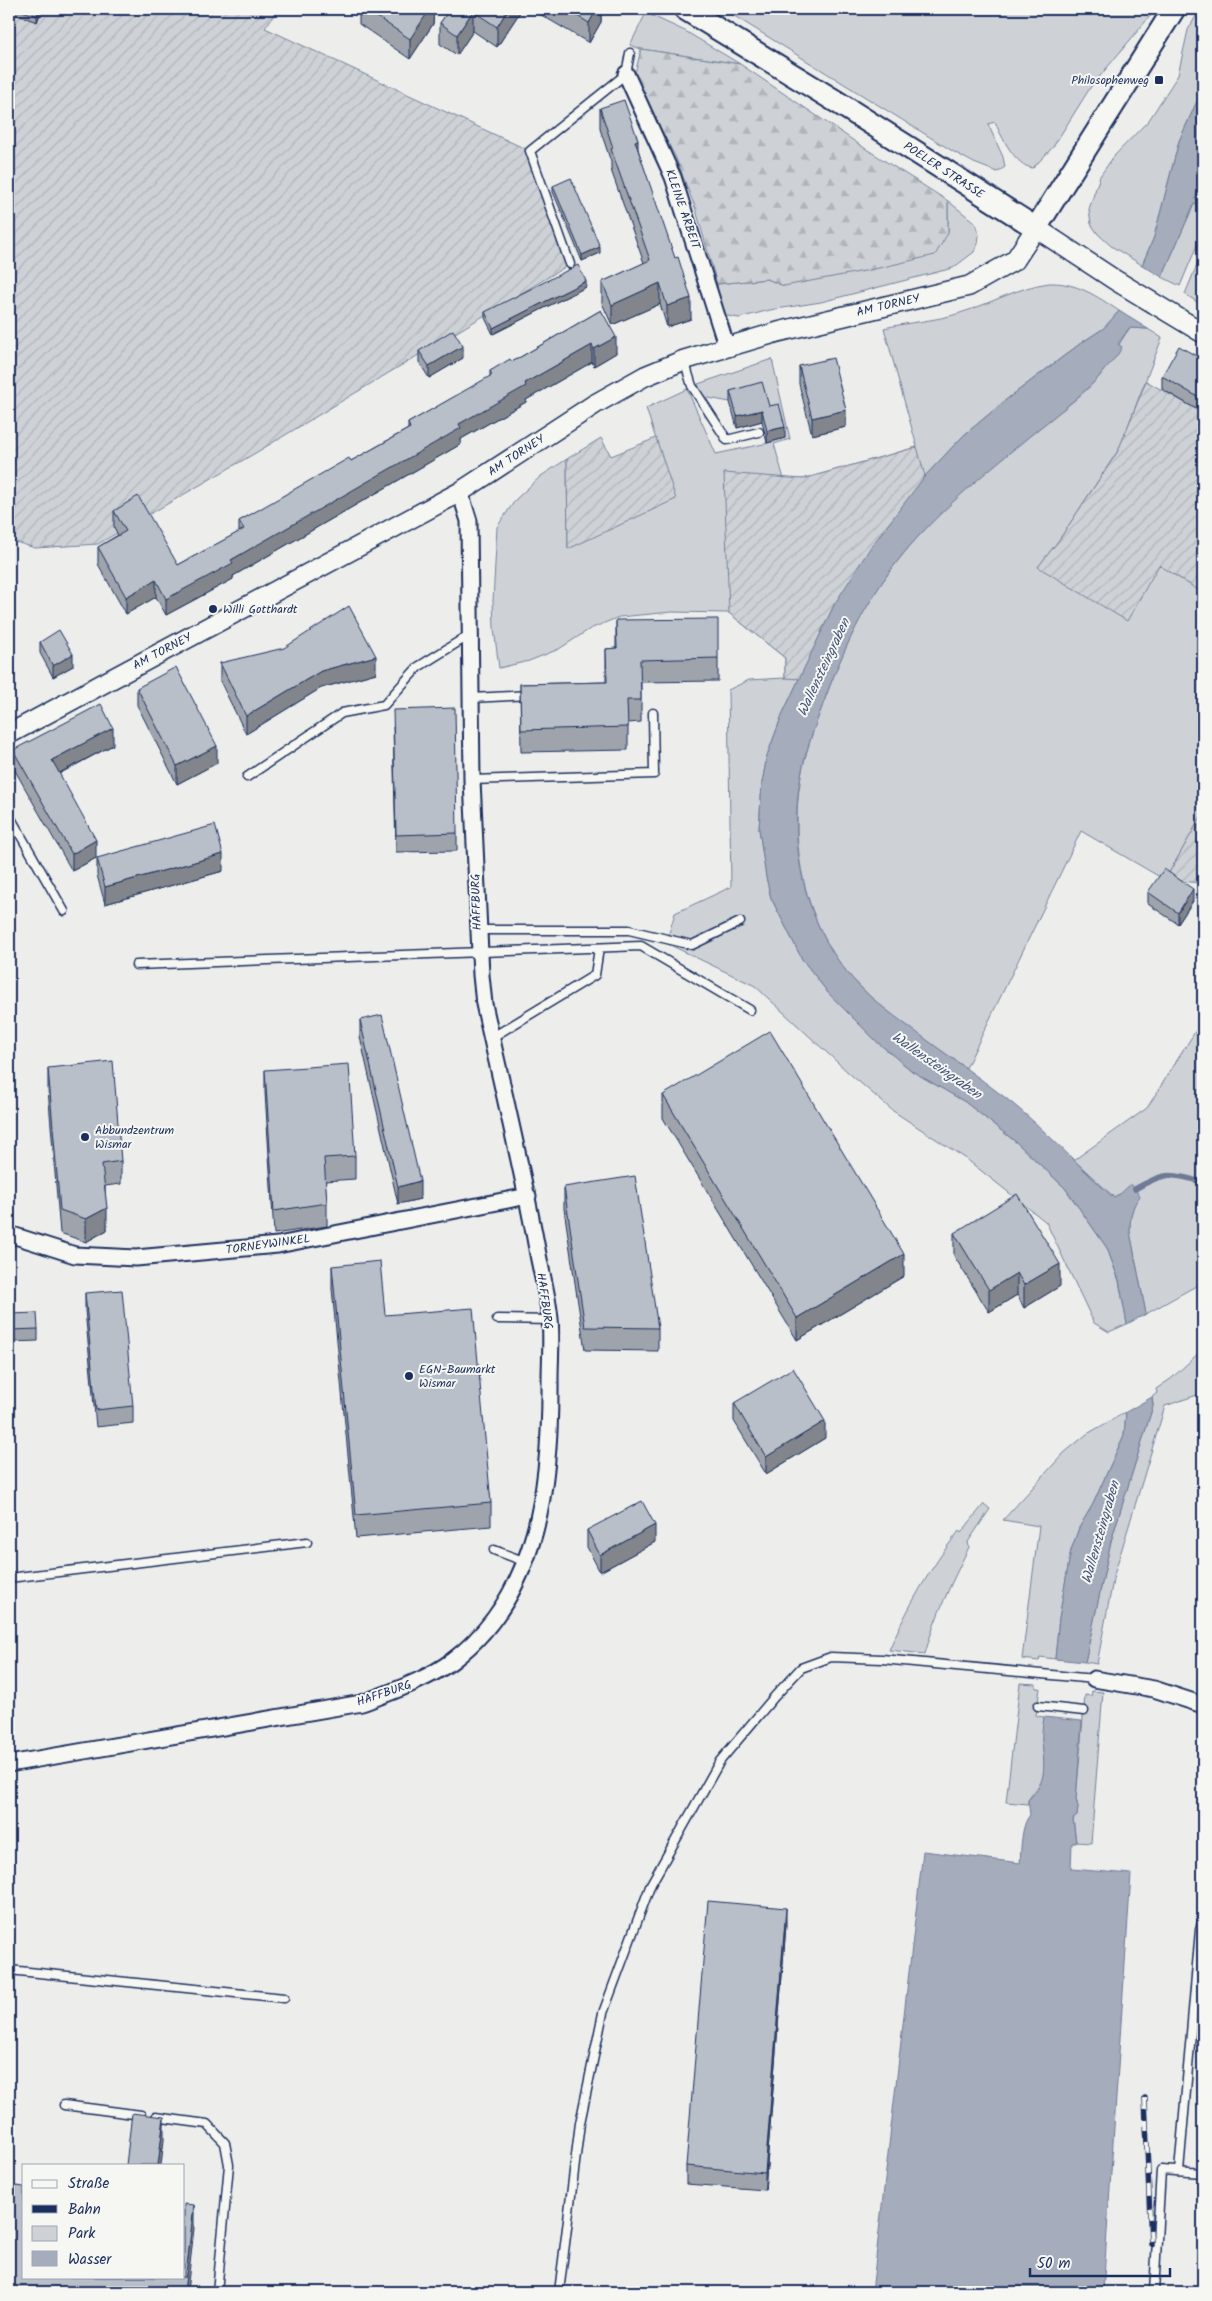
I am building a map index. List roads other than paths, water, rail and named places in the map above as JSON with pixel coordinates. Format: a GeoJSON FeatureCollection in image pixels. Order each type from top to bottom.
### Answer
{"type":"FeatureCollection","features":[{"type":"Feature","properties":{"kind":"main road","name":"POELER STRASSE"},"geometry":{"type":"LineString","coordinates":[[685,9],[828,96],[1036,228]]}},
{"type":"Feature","properties":{"kind":"main road"},"geometry":{"type":"LineString","coordinates":[[1036,228],[1174,9]]}},
{"type":"Feature","properties":{"kind":"street","name":"KLEINE ARBEIT"},"geometry":{"type":"LineString","coordinates":[[626,74],[673,176],[728,348]]}},
{"type":"Feature","properties":{"kind":"street","name":"POELER STRASSE"},"geometry":{"type":"LineString","coordinates":[[1036,228],[1115,280],[1203,333]]}},
{"type":"Feature","properties":{"kind":"street","name":"AM TORNEY"},"geometry":{"type":"LineString","coordinates":[[9,734],[460,492],[595,404],[645,376],[684,360],[806,325],[969,286],[1015,260],[1036,228]]}},
{"type":"Feature","properties":{"kind":"street","name":"HAFFBURG"},"geometry":{"type":"LineString","coordinates":[[9,1764],[362,1703],[411,1685],[452,1660],[479,1635],[506,1602],[526,1562],[539,1522],[551,1422],[550,1320],[528,1196],[484,1004],[478,952],[472,780],[469,521],[460,492]]}},
{"type":"Feature","properties":{"kind":"street","name":"TORNEYWINKEL"},"geometry":{"type":"LineString","coordinates":[[9,1234],[75,1255],[136,1258],[278,1245],[528,1196]]}},
{"type":"Feature","properties":{"kind":"street"},"geometry":{"type":"LineString","coordinates":[[1094,1679],[1154,1689],[1203,1705]]}},
{"type":"Feature","properties":{"kind":"lane"},"geometry":{"type":"LineString","coordinates":[[570,264],[530,151],[626,74],[630,53]]}},
{"type":"Feature","properties":{"kind":"lane"},"geometry":{"type":"LineString","coordinates":[[684,360],[692,386],[727,440],[759,432]]}},
{"type":"Feature","properties":{"kind":"lane"},"geometry":{"type":"LineString","coordinates":[[248,777],[342,713],[384,705],[418,667],[471,634]]}},
{"type":"Feature","properties":{"kind":"lane"},"geometry":{"type":"LineString","coordinates":[[471,698],[535,695]]}},
{"type":"Feature","properties":{"kind":"lane"},"geometry":{"type":"LineString","coordinates":[[472,780],[654,774],[654,713]]}},
{"type":"Feature","properties":{"kind":"lane"},"geometry":{"type":"LineString","coordinates":[[9,815],[64,911]]}},
{"type":"Feature","properties":{"kind":"lane"},"geometry":{"type":"LineString","coordinates":[[477,930],[630,930],[692,944],[740,922]]}},
{"type":"Feature","properties":{"kind":"lane"},"geometry":{"type":"LineString","coordinates":[[136,966],[641,946],[750,1010]]}},
{"type":"Feature","properties":{"kind":"lane"},"geometry":{"type":"LineString","coordinates":[[491,1038],[595,976],[599,948]]}},
{"type":"Feature","properties":{"kind":"lane"},"geometry":{"type":"LineString","coordinates":[[497,1319],[550,1320]]}},
{"type":"Feature","properties":{"kind":"lane"},"geometry":{"type":"LineString","coordinates":[[9,1578],[307,1542]]}},
{"type":"Feature","properties":{"kind":"lane"},"geometry":{"type":"LineString","coordinates":[[494,1550],[526,1562]]}},
{"type":"Feature","properties":{"kind":"lane"},"geometry":{"type":"LineString","coordinates":[[558,2292],[580,2124],[603,2013],[651,1884],[720,1761],[801,1668],[831,1657],[891,1660],[1094,1679]]}},
{"type":"Feature","properties":{"kind":"lane"},"geometry":{"type":"LineString","coordinates":[[1038,1706],[1084,1711]]}},
{"type":"Feature","properties":{"kind":"lane"},"geometry":{"type":"LineString","coordinates":[[1179,2171],[1200,1930],[1203,1920]]}},
{"type":"Feature","properties":{"kind":"lane"},"geometry":{"type":"LineString","coordinates":[[9,1970],[284,1998]]}},
{"type":"Feature","properties":{"kind":"lane"},"geometry":{"type":"LineString","coordinates":[[64,2105],[207,2124],[225,2143],[229,2165],[217,2292]]}},
{"type":"Feature","properties":{"kind":"lane"},"geometry":{"type":"LineString","coordinates":[[1154,2292],[1161,2170],[1203,2173]]}},
{"type":"Feature","properties":{"kind":"water"},"geometry":{"type":"Polygon","coordinates":[[[1203,88],[1203,178],[1195,199],[1201,201],[1199,206],[1194,204],[1162,277],[1142,265],[1154,237],[1179,141],[1203,88]]]}},
{"type":"Feature","properties":{"kind":"water","name":"Wallensteingraben"},"geometry":{"type":"Polygon","coordinates":[[[1119,311],[1148,329],[1129,328],[1118,344],[1122,347],[1120,352],[1091,385],[986,472],[944,510],[903,554],[866,608],[846,647],[829,688],[806,754],[800,782],[797,840],[807,896],[817,923],[831,949],[847,972],[869,996],[1007,1099],[1113,1197],[1120,1194],[1131,1184],[1140,1196],[1132,1213],[1130,1232],[1146,1314],[1127,1324],[1119,1280],[1107,1248],[1065,1188],[1016,1142],[965,1102],[912,1071],[877,1042],[829,994],[802,959],[771,898],[759,829],[762,783],[767,756],[782,715],[834,605],[870,548],[925,476],[963,436],[1007,399],[1104,328],[1119,311]]]}},
{"type":"Feature","properties":{"kind":"water","name":"Wallensteingraben"},"geometry":{"type":"Polygon","coordinates":[[[1152,1397],[1153,1406],[1111,1541],[1085,1662],[1055,1659],[1059,1618],[1071,1550],[1079,1528],[1093,1504],[1124,1435],[1126,1412],[1152,1397]]]}},
{"type":"Feature","properties":{"kind":"water"},"geometry":{"type":"Polygon","coordinates":[[[1044,1717],[1082,1721],[1076,1799],[1078,1807],[1077,1816],[1073,1819],[1076,1843],[1072,1843],[1071,1869],[1131,1874],[1103,2292],[872,2292],[923,1851],[1020,1863],[1023,1831],[1030,1815],[1028,1800],[1039,1787],[1042,1780],[1044,1717]]]}},
{"type":"Feature","properties":{"kind":"waterway"},"geometry":{"type":"LineString","coordinates":[[1135,1189],[1166,1176],[1181,1177],[1201,1182]]}},
{"type":"Feature","properties":{"kind":"railway"},"geometry":{"type":"LineString","coordinates":[[1145,2098],[1151,2244]]}},
{"type":"Feature","properties":{"kind":"place","name":"Philosophenweg"},"geometry":{"type":"Point","coordinates":[1159,80]}},
{"type":"Feature","properties":{"kind":"place","name":"Willi Gotthardt"},"geometry":{"type":"Point","coordinates":[213,609]}},
{"type":"Feature","properties":{"kind":"place","name":"Abbundzentrum Wismar"},"geometry":{"type":"Point","coordinates":[85,1137]}},
{"type":"Feature","properties":{"kind":"place","name":"EGN-Baumarkt Wismar"},"geometry":{"type":"Point","coordinates":[409,1376]}}]}
